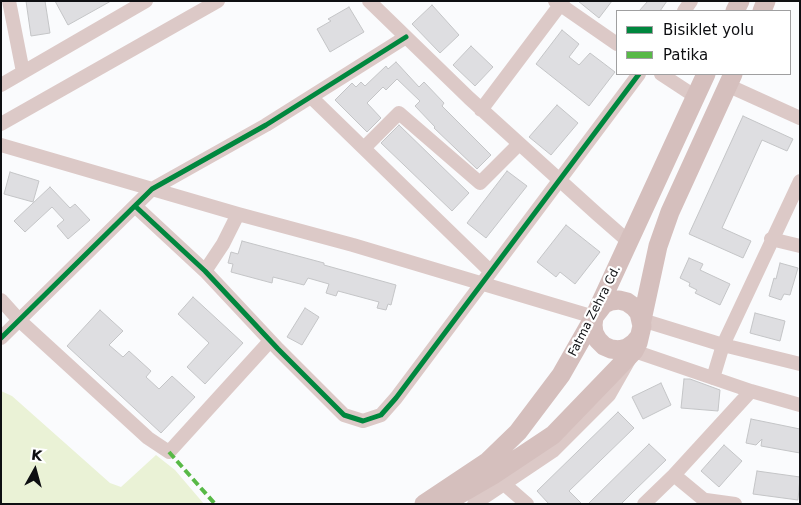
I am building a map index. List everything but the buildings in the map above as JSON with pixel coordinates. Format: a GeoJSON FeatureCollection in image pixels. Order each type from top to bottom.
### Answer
{"type":"FeatureCollection","features":[{"type":"Feature","properties":{"kind":"main road","name":"Fatma Zehra Cd."},"geometry":{"type":"LineString","coordinates":[[424,504],[487,462],[518,432],[560,375],[594,317],[706,75]]}},
{"type":"Feature","properties":{"kind":"main road"},"geometry":{"type":"LineString","coordinates":[[444,504],[493,475],[553,435],[638,336],[634,307],[627,302],[619,300],[604,304],[594,317],[594,333],[598,340],[604,346],[619,350],[627,348],[634,344],[638,336],[658,246],[664,229],[730,79]]}},
{"type":"Feature","properties":{"kind":"street"},"geometry":{"type":"LineString","coordinates":[[9,1],[24,72]]}},
{"type":"Feature","properties":{"kind":"street"},"geometry":{"type":"LineString","coordinates":[[1,85],[146,1]]}},
{"type":"Feature","properties":{"kind":"street"},"geometry":{"type":"LineString","coordinates":[[1,124],[218,1]]}},
{"type":"Feature","properties":{"kind":"street"},"geometry":{"type":"LineString","coordinates":[[369,1],[482,110],[629,242]]}},
{"type":"Feature","properties":{"kind":"street"},"geometry":{"type":"LineString","coordinates":[[482,110],[560,3],[616,43]]}},
{"type":"Feature","properties":{"kind":"street"},"geometry":{"type":"LineString","coordinates":[[1,338],[152,189],[257,130],[406,37]]}},
{"type":"Feature","properties":{"kind":"street"},"geometry":{"type":"LineString","coordinates":[[136,206],[205,271],[344,415],[363,421],[381,415],[637,75]]}},
{"type":"Feature","properties":{"kind":"street"},"geometry":{"type":"LineString","coordinates":[[663,75],[696,96]]}},
{"type":"Feature","properties":{"kind":"street"},"geometry":{"type":"LineString","coordinates":[[730,79],[800,118]]}},
{"type":"Feature","properties":{"kind":"street"},"geometry":{"type":"LineString","coordinates":[[311,97],[490,272]]}},
{"type":"Feature","properties":{"kind":"street"},"geometry":{"type":"LineString","coordinates":[[364,148],[399,112],[480,183],[520,144]]}},
{"type":"Feature","properties":{"kind":"street"},"geometry":{"type":"LineString","coordinates":[[1,145],[238,214],[353,245],[594,317]]}},
{"type":"Feature","properties":{"kind":"street"},"geometry":{"type":"LineString","coordinates":[[713,378],[723,345],[771,239],[800,181]]}},
{"type":"Feature","properties":{"kind":"street"},"geometry":{"type":"LineString","coordinates":[[205,271],[223,244],[238,214]]}},
{"type":"Feature","properties":{"kind":"street"},"geometry":{"type":"LineString","coordinates":[[771,239],[800,246]]}},
{"type":"Feature","properties":{"kind":"street"},"geometry":{"type":"LineString","coordinates":[[1,300],[19,320],[148,438],[169,452],[270,340]]}},
{"type":"Feature","properties":{"kind":"street"},"geometry":{"type":"LineString","coordinates":[[638,336],[723,345],[800,364]]}},
{"type":"Feature","properties":{"kind":"street"},"geometry":{"type":"LineString","coordinates":[[638,336],[713,378],[751,391],[800,404]]}},
{"type":"Feature","properties":{"kind":"street"},"geometry":{"type":"LineString","coordinates":[[474,504],[553,451],[609,395],[638,336]]}},
{"type":"Feature","properties":{"kind":"street"},"geometry":{"type":"LineString","coordinates":[[644,504],[674,475],[751,391]]}},
{"type":"Feature","properties":{"kind":"street"},"geometry":{"type":"LineString","coordinates":[[674,475],[708,502],[736,504]]}},
{"type":"Feature","properties":{"kind":"street"},"geometry":{"type":"LineString","coordinates":[[504,484],[527,504]]}},
{"type":"Feature","properties":{"kind":"green space"},"geometry":{"type":"Polygon","coordinates":[[[1,391],[12,396],[110,483],[121,487],[156,455],[175,470],[204,504],[1,504],[1,391]]]}},
{"type":"Feature","properties":{"kind":"marked path"},"geometry":{"type":"LineString","coordinates":[[169,452],[215,504]]}},
{"type":"Feature","properties":{"kind":"cycle path"},"geometry":{"type":"LineString","coordinates":[[1,338],[152,189],[266,125],[406,37]]}},
{"type":"Feature","properties":{"kind":"cycle path"},"geometry":{"type":"LineString","coordinates":[[135,206],[205,271],[278,349],[344,415],[363,421],[381,415],[396,398],[638,75]]}}]}
